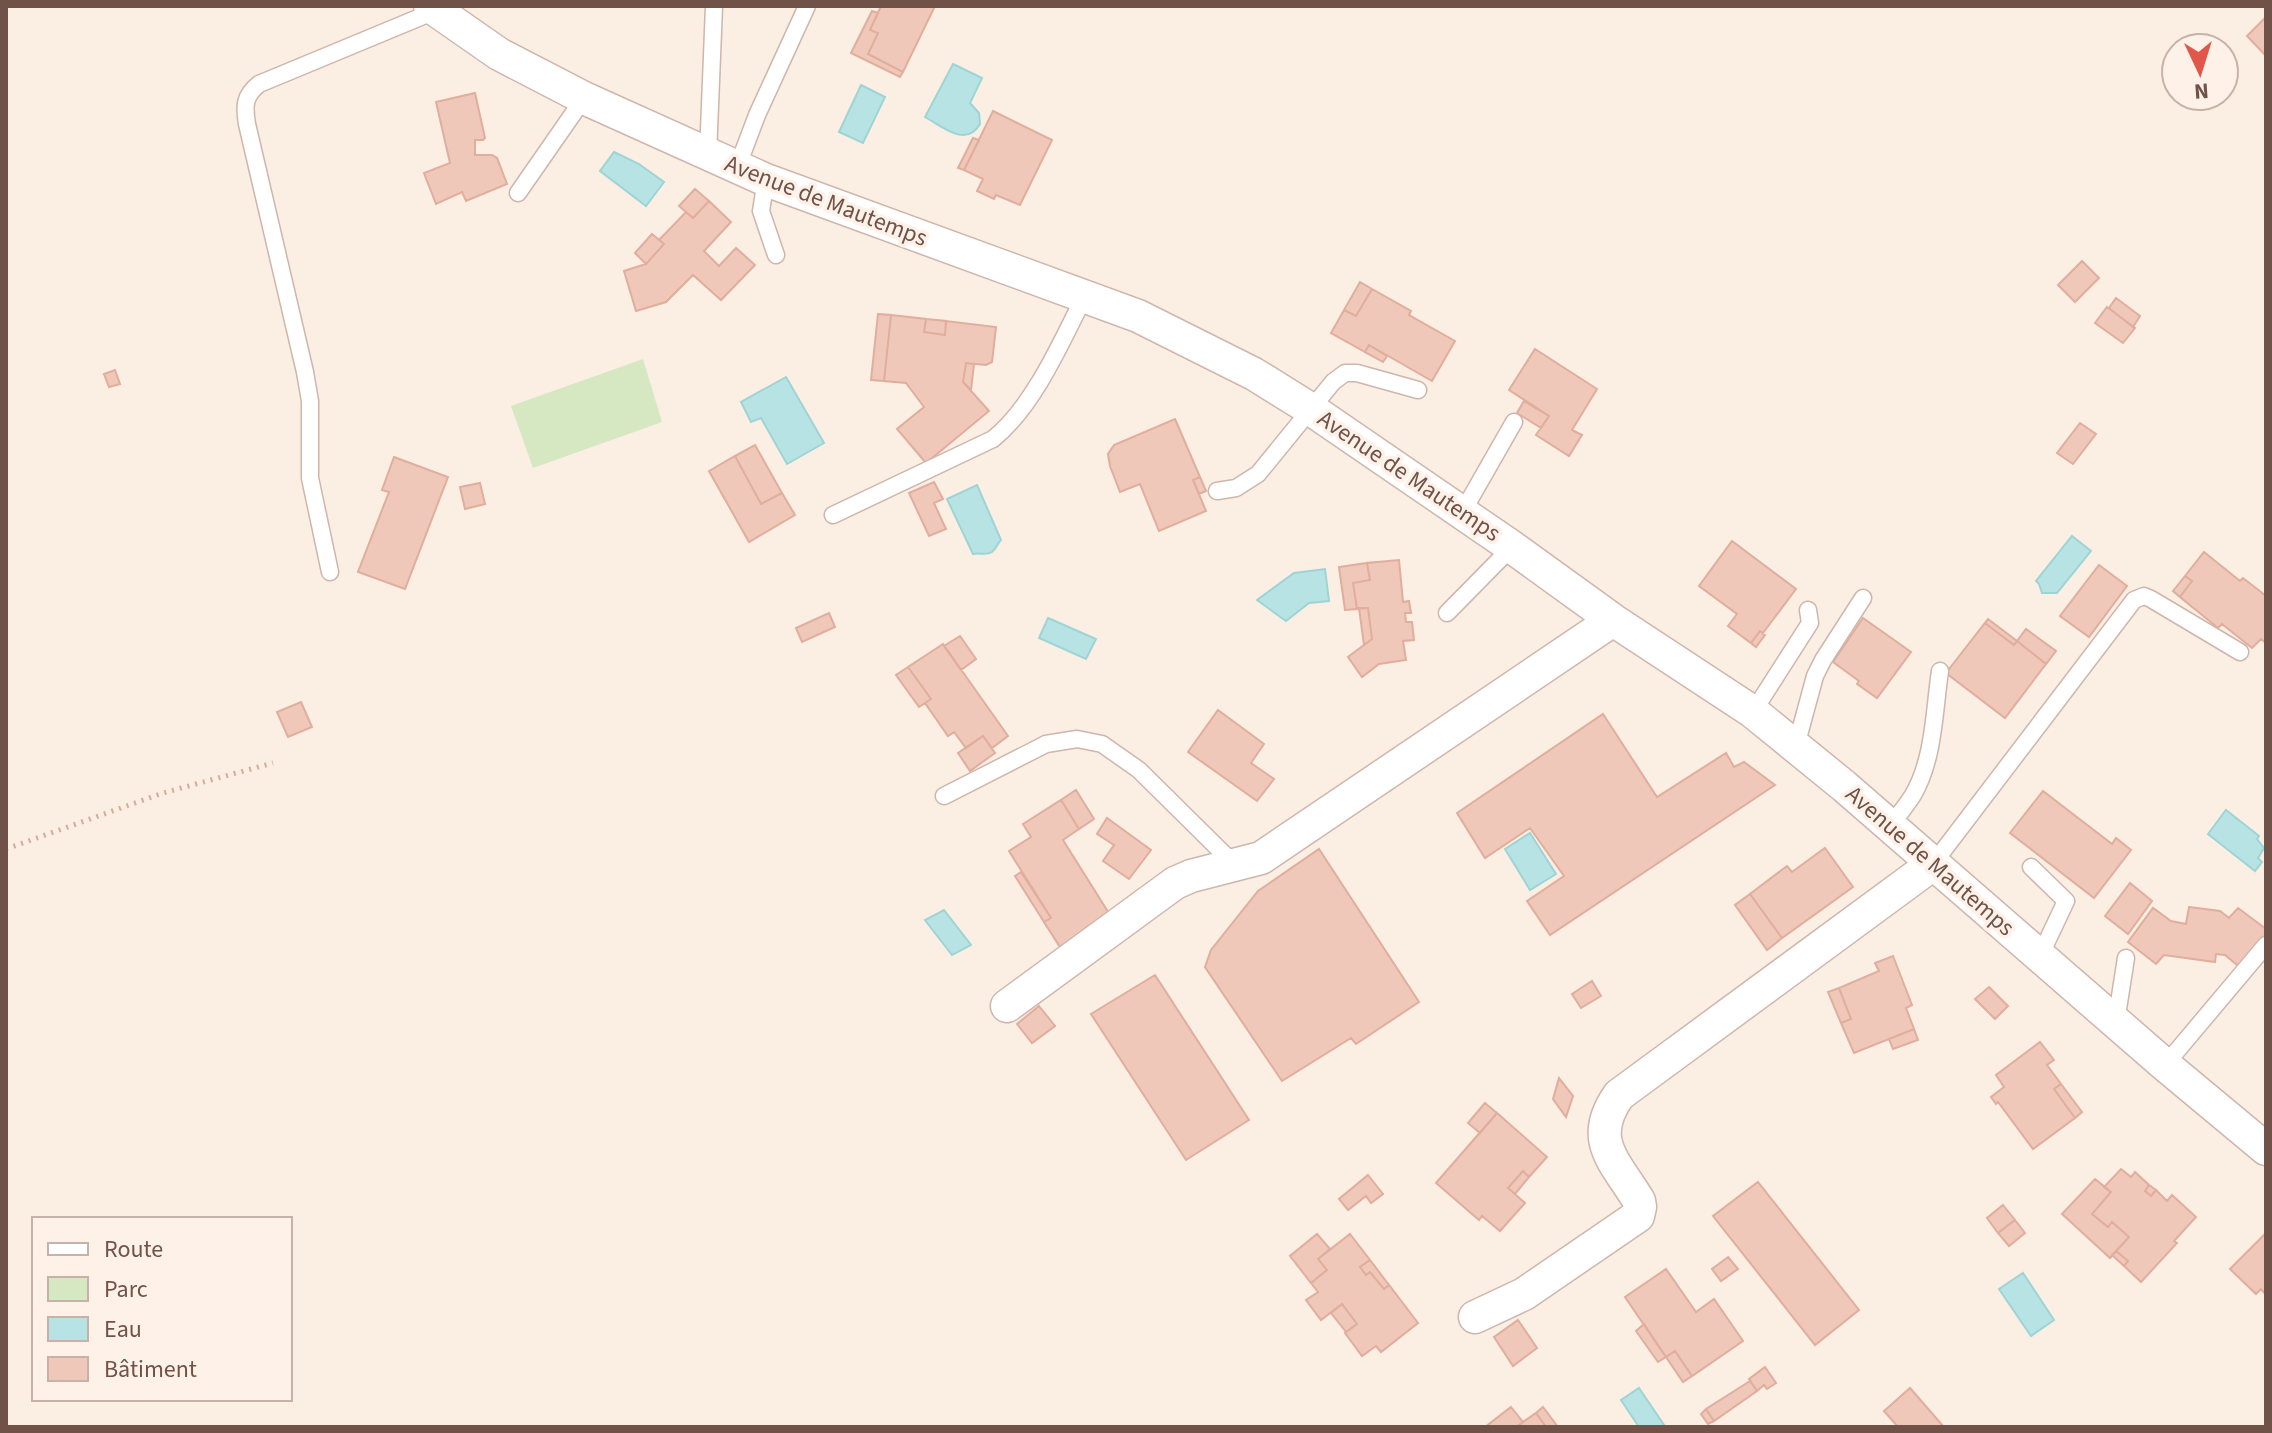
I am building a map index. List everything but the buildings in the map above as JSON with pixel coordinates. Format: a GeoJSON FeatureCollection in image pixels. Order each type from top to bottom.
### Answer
{"type":"FeatureCollection","features":[{"type":"Feature","properties":{"kind":"street","name":"Avenue de Mautemps"},"geometry":{"type":"LineString","coordinates":[[433,8],[499,54],[584,98],[708,155],[1138,316],[1254,374],[1312,410],[1613,620],[1753,712],[2266,1149]]}},
{"type":"Feature","properties":{"kind":"street"},"geometry":{"type":"LineString","coordinates":[[1007,1006],[1175,883],[1261,858],[1613,620]]}},
{"type":"Feature","properties":{"kind":"street"},"geometry":{"type":"LineString","coordinates":[[1475,1317],[1524,1294],[1638,1216],[1639,1201],[1607,1148],[1603,1134],[1605,1120],[1619,1095],[1933,864]]}},
{"type":"Feature","properties":{"kind":"lane"},"geometry":{"type":"LineString","coordinates":[[708,155],[714,6]]}},
{"type":"Feature","properties":{"kind":"lane"},"geometry":{"type":"LineString","coordinates":[[776,255],[752,174],[757,115],[807,6]]}},
{"type":"Feature","properties":{"kind":"lane"},"geometry":{"type":"LineString","coordinates":[[330,572],[310,478],[310,401],[305,372],[244,107],[246,98],[259,84],[433,8]]}},
{"type":"Feature","properties":{"kind":"lane"},"geometry":{"type":"LineString","coordinates":[[518,193],[584,98]]}},
{"type":"Feature","properties":{"kind":"lane"},"geometry":{"type":"LineString","coordinates":[[833,515],[993,439],[1011,425],[1045,371],[1084,297]]}},
{"type":"Feature","properties":{"kind":"lane"},"geometry":{"type":"LineString","coordinates":[[1217,491],[1236,488],[1258,474],[1333,382],[1345,373],[1357,373],[1418,390]]}},
{"type":"Feature","properties":{"kind":"lane"},"geometry":{"type":"LineString","coordinates":[[1462,513],[1514,422]]}},
{"type":"Feature","properties":{"kind":"lane"},"geometry":{"type":"LineString","coordinates":[[1447,613],[1512,547]]}},
{"type":"Feature","properties":{"kind":"lane"},"geometry":{"type":"LineString","coordinates":[[1933,864],[2134,600],[2144,596],[2151,599],[2240,652]]}},
{"type":"Feature","properties":{"kind":"lane"},"geometry":{"type":"LineString","coordinates":[[1796,746],[1815,676],[1863,598]]}},
{"type":"Feature","properties":{"kind":"lane"},"geometry":{"type":"LineString","coordinates":[[1753,712],[1810,623],[1808,610]]}},
{"type":"Feature","properties":{"kind":"lane"},"geometry":{"type":"LineString","coordinates":[[1890,826],[1912,796],[1928,757],[1940,671]]}},
{"type":"Feature","properties":{"kind":"lane"},"geometry":{"type":"LineString","coordinates":[[944,796],[1046,744],[1077,739],[1102,744],[1139,770],[1236,866]]}},
{"type":"Feature","properties":{"kind":"lane"},"geometry":{"type":"LineString","coordinates":[[2031,867],[2066,901],[2040,956]]}},
{"type":"Feature","properties":{"kind":"lane"},"geometry":{"type":"LineString","coordinates":[[2165,1065],[2266,945]]}},
{"type":"Feature","properties":{"kind":"lane"},"geometry":{"type":"LineString","coordinates":[[2116,1022],[2126,958]]}},
{"type":"Feature","properties":{"kind":"path"},"geometry":{"type":"LineString","coordinates":[[6,849],[163,793],[273,763]]}},
{"type":"Feature","properties":{"kind":"green space"},"geometry":{"type":"Polygon","coordinates":[[[643,359],[662,422],[533,468],[511,406],[643,359]]]}},
{"type":"Feature","properties":{"kind":"water"},"geometry":{"type":"Polygon","coordinates":[[[953,64],[982,78],[970,103],[979,113],[980,124],[968,134],[954,133],[925,117],[953,64]]]}},
{"type":"Feature","properties":{"kind":"water"},"geometry":{"type":"Polygon","coordinates":[[[861,85],[885,97],[863,143],[839,132],[861,85]]]}},
{"type":"Feature","properties":{"kind":"water"},"geometry":{"type":"Polygon","coordinates":[[[614,152],[639,164],[664,182],[646,206],[600,171],[614,152]]]}},
{"type":"Feature","properties":{"kind":"water"},"geometry":{"type":"Polygon","coordinates":[[[786,377],[824,443],[787,464],[761,418],[751,422],[741,402],[786,377]]]}},
{"type":"Feature","properties":{"kind":"water"},"geometry":{"type":"Polygon","coordinates":[[[977,485],[1001,540],[987,554],[973,554],[947,499],[977,485]]]}},
{"type":"Feature","properties":{"kind":"water"},"geometry":{"type":"Polygon","coordinates":[[[2072,536],[2091,551],[2057,593],[2042,593],[2036,581],[2072,536]]]}},
{"type":"Feature","properties":{"kind":"water"},"geometry":{"type":"Polygon","coordinates":[[[1325,569],[1329,601],[1309,603],[1286,621],[1257,600],[1294,573],[1325,569]]]}},
{"type":"Feature","properties":{"kind":"water"},"geometry":{"type":"Polygon","coordinates":[[[1048,618],[1096,639],[1086,659],[1039,638],[1048,618]]]}},
{"type":"Feature","properties":{"kind":"water"},"geometry":{"type":"Polygon","coordinates":[[[2226,810],[2259,836],[2257,839],[2264,848],[2258,858],[2262,862],[2255,871],[2208,834],[2226,810]]]}},
{"type":"Feature","properties":{"kind":"water"},"geometry":{"type":"Polygon","coordinates":[[[1530,833],[1556,874],[1530,890],[1505,849],[1530,833]]]}},
{"type":"Feature","properties":{"kind":"water"},"geometry":{"type":"Polygon","coordinates":[[[944,910],[971,945],[952,955],[925,920],[944,910]]]}},
{"type":"Feature","properties":{"kind":"water"},"geometry":{"type":"Polygon","coordinates":[[[2023,1273],[2054,1320],[2031,1336],[1999,1289],[2023,1273]]]}},
{"type":"Feature","properties":{"kind":"water"},"geometry":{"type":"Polygon","coordinates":[[[1639,1388],[1664,1425],[1662,1427],[1639,1427],[1621,1400],[1639,1388]]]}}]}
